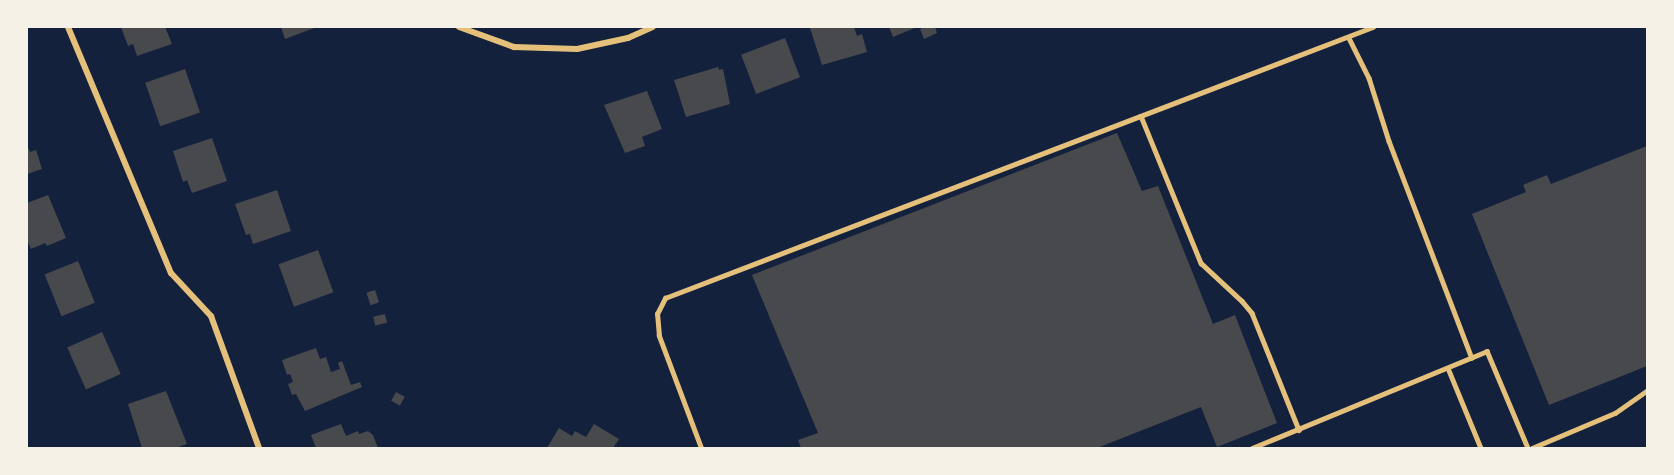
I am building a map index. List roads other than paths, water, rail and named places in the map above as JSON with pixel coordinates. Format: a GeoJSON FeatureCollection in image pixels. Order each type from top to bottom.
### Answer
{"type":"FeatureCollection","features":[{"type":"Feature","properties":{"kind":"street"},"geometry":{"type":"LineString","coordinates":[[68,27],[171,273],[211,316],[259,448]]}},
{"type":"Feature","properties":{"kind":"street"},"geometry":{"type":"LineString","coordinates":[[459,27],[514,47],[577,49],[628,38],[653,27]]}},
{"type":"Feature","properties":{"kind":"lane"},"geometry":{"type":"LineString","coordinates":[[701,448],[659,336],[657,314],[665,298],[1373,27]]}},
{"type":"Feature","properties":{"kind":"lane"},"geometry":{"type":"LineString","coordinates":[[1349,38],[1369,78],[1389,141],[1472,358]]}},
{"type":"Feature","properties":{"kind":"lane"},"geometry":{"type":"LineString","coordinates":[[1141,116],[1201,263],[1252,313],[1299,430]]}},
{"type":"Feature","properties":{"kind":"lane"},"geometry":{"type":"LineString","coordinates":[[1252,448],[1487,351],[1530,448],[1615,413],[1647,391]]}},
{"type":"Feature","properties":{"kind":"lane"},"geometry":{"type":"LineString","coordinates":[[1448,368],[1481,448]]}}]}
